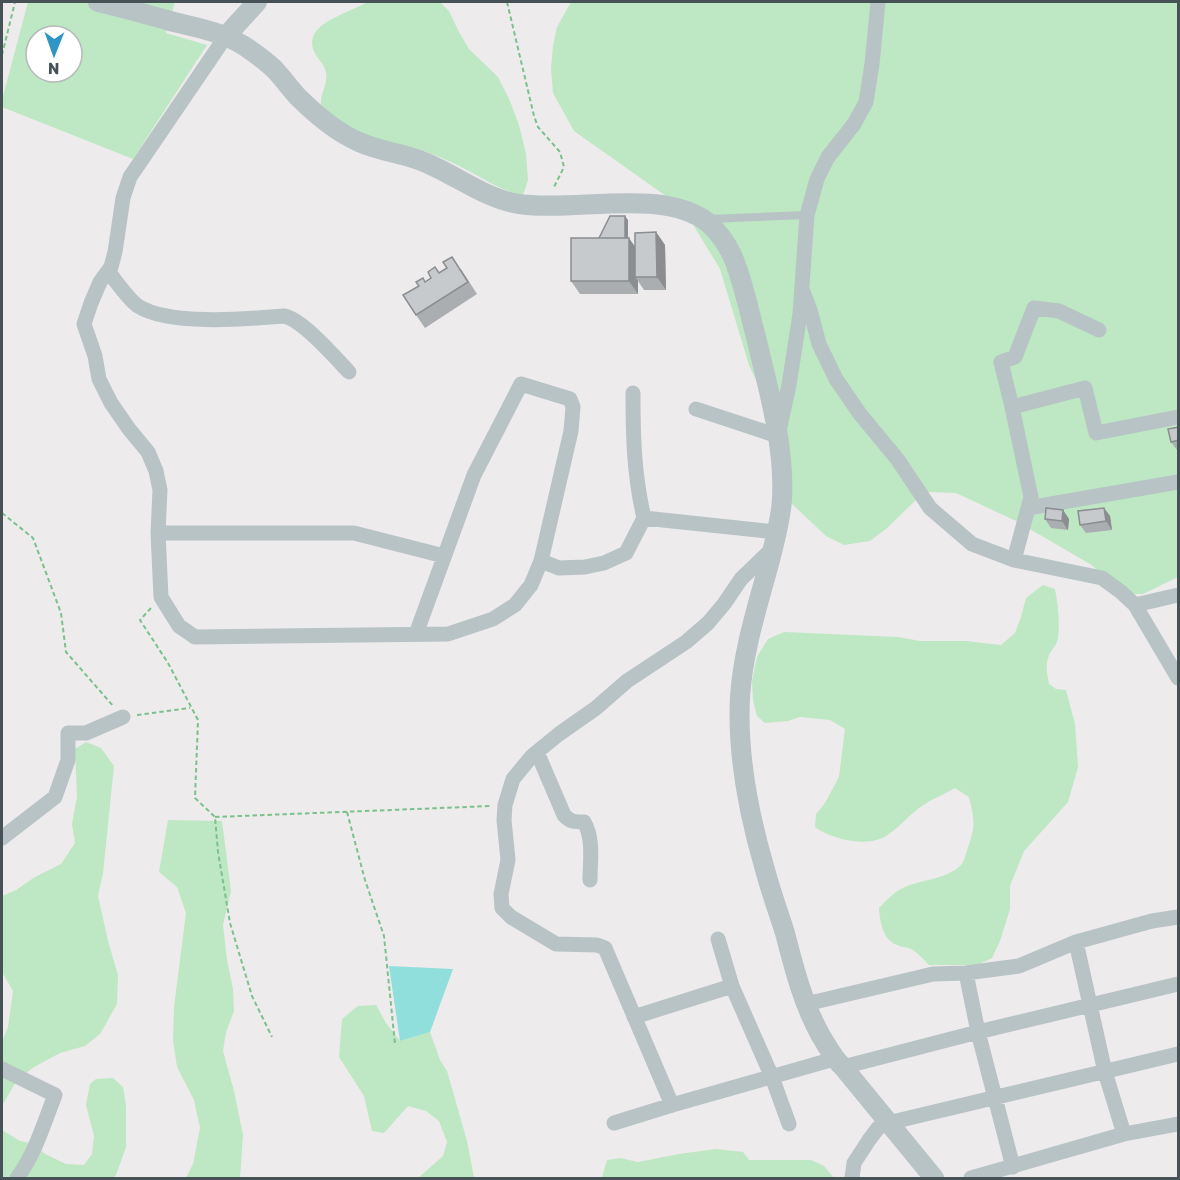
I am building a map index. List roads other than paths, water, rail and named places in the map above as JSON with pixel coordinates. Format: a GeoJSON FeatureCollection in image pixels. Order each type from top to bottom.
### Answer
{"type":"FeatureCollection","features":[{"type":"Feature","properties":{"kind":"street"},"geometry":{"type":"LineString","coordinates":[[99,2],[226,36],[249,49],[274,69],[297,96],[329,124],[359,142],[390,153],[416,158],[441,169],[486,194],[516,204],[545,206],[609,203],[658,204],[704,219],[720,235],[732,255],[746,299],[778,436],[782,476],[782,500],[747,650],[740,696],[741,756],[747,798],[764,867],[811,1017],[839,1063],[934,1179]]}},
{"type":"Feature","properties":{"kind":"street"},"geometry":{"type":"LineString","coordinates":[[256,2],[226,36],[130,177],[123,198],[111,267],[100,282],[84,324],[95,356],[99,379],[129,429],[148,452],[156,471],[160,490],[158,533],[161,597],[179,626],[195,638],[448,634],[493,619],[515,605],[531,585],[541,561],[571,431],[573,407],[570,399],[521,384],[474,475],[416,634]]}},
{"type":"Feature","properties":{"kind":"street"},"geometry":{"type":"LineString","coordinates":[[778,436],[789,385],[802,289],[807,215],[817,179],[828,157],[854,124],[866,102],[878,2]]}},
{"type":"Feature","properties":{"kind":"street"},"geometry":{"type":"LineString","coordinates":[[108,271],[136,305],[151,312],[177,318],[239,319],[289,316],[325,346],[348,372]]}},
{"type":"Feature","properties":{"kind":"street"},"geometry":{"type":"LineString","coordinates":[[802,289],[819,344],[836,379],[898,460],[930,508],[972,544],[1014,560],[1102,578],[1135,605],[1179,678]]}},
{"type":"Feature","properties":{"kind":"street"},"geometry":{"type":"LineString","coordinates":[[1014,560],[1031,497],[1012,406],[1000,362],[1015,357],[1034,309],[1059,311],[1099,330]]}},
{"type":"Feature","properties":{"kind":"street"},"geometry":{"type":"LineString","coordinates":[[1012,406],[1085,388],[1096,433],[1179,417]]}},
{"type":"Feature","properties":{"kind":"street"},"geometry":{"type":"LineString","coordinates":[[541,561],[559,568],[585,567],[604,563],[626,553],[644,518],[633,447],[633,393]]}},
{"type":"Feature","properties":{"kind":"street"},"geometry":{"type":"LineString","coordinates":[[696,408],[778,436]]}},
{"type":"Feature","properties":{"kind":"street"},"geometry":{"type":"LineString","coordinates":[[1028,508],[1179,482]]}},
{"type":"Feature","properties":{"kind":"street"},"geometry":{"type":"LineString","coordinates":[[644,518],[774,541]]}},
{"type":"Feature","properties":{"kind":"street"},"geometry":{"type":"LineString","coordinates":[[158,533],[354,533],[444,556]]}},
{"type":"Feature","properties":{"kind":"street"},"geometry":{"type":"LineString","coordinates":[[672,1105],[605,948],[597,945],[556,944],[511,917],[502,908],[501,894],[508,860],[505,806],[513,779],[537,752],[596,708],[627,681],[686,642],[708,623],[741,579],[774,541]]}},
{"type":"Feature","properties":{"kind":"street"},"geometry":{"type":"LineString","coordinates":[[1135,605],[1179,595]]}},
{"type":"Feature","properties":{"kind":"street"},"geometry":{"type":"LineString","coordinates":[[2,838],[55,797],[68,760],[68,734],[86,733],[123,717]]}},
{"type":"Feature","properties":{"kind":"street"},"geometry":{"type":"LineString","coordinates":[[537,752],[564,815],[574,822],[584,822],[588,829],[590,880]]}},
{"type":"Feature","properties":{"kind":"street"},"geometry":{"type":"LineString","coordinates":[[806,1004],[933,974],[966,973],[1019,966],[1076,942],[1152,921],[1179,917]]}},
{"type":"Feature","properties":{"kind":"street"},"geometry":{"type":"LineString","coordinates":[[718,939],[732,986],[772,1077],[789,1124]]}},
{"type":"Feature","properties":{"kind":"street"},"geometry":{"type":"LineString","coordinates":[[1076,942],[1105,1072],[1124,1134]]}},
{"type":"Feature","properties":{"kind":"street"},"geometry":{"type":"LineString","coordinates":[[966,973],[978,1032],[1013,1167]]}},
{"type":"Feature","properties":{"kind":"street"},"geometry":{"type":"LineString","coordinates":[[614,1124],[772,1077],[978,1032],[1179,984]]}},
{"type":"Feature","properties":{"kind":"street"},"geometry":{"type":"LineString","coordinates":[[634,1017],[732,986]]}},
{"type":"Feature","properties":{"kind":"street"},"geometry":{"type":"LineString","coordinates":[[852,1179],[854,1163],[868,1140],[878,1128],[888,1124],[1179,1054]]}},
{"type":"Feature","properties":{"kind":"street"},"geometry":{"type":"LineString","coordinates":[[2,1069],[55,1095],[31,1155],[17,1179]]}},
{"type":"Feature","properties":{"kind":"street"},"geometry":{"type":"LineString","coordinates":[[971,1179],[1124,1134],[1179,1124]]}},
{"type":"Feature","properties":{"kind":"lane"},"geometry":{"type":"LineString","coordinates":[[704,219],[807,215]]}},
{"type":"Feature","properties":{"kind":"water"},"geometry":{"type":"Polygon","coordinates":[[[389,966],[453,969],[430,1032],[400,1041],[389,966]]]}}]}
